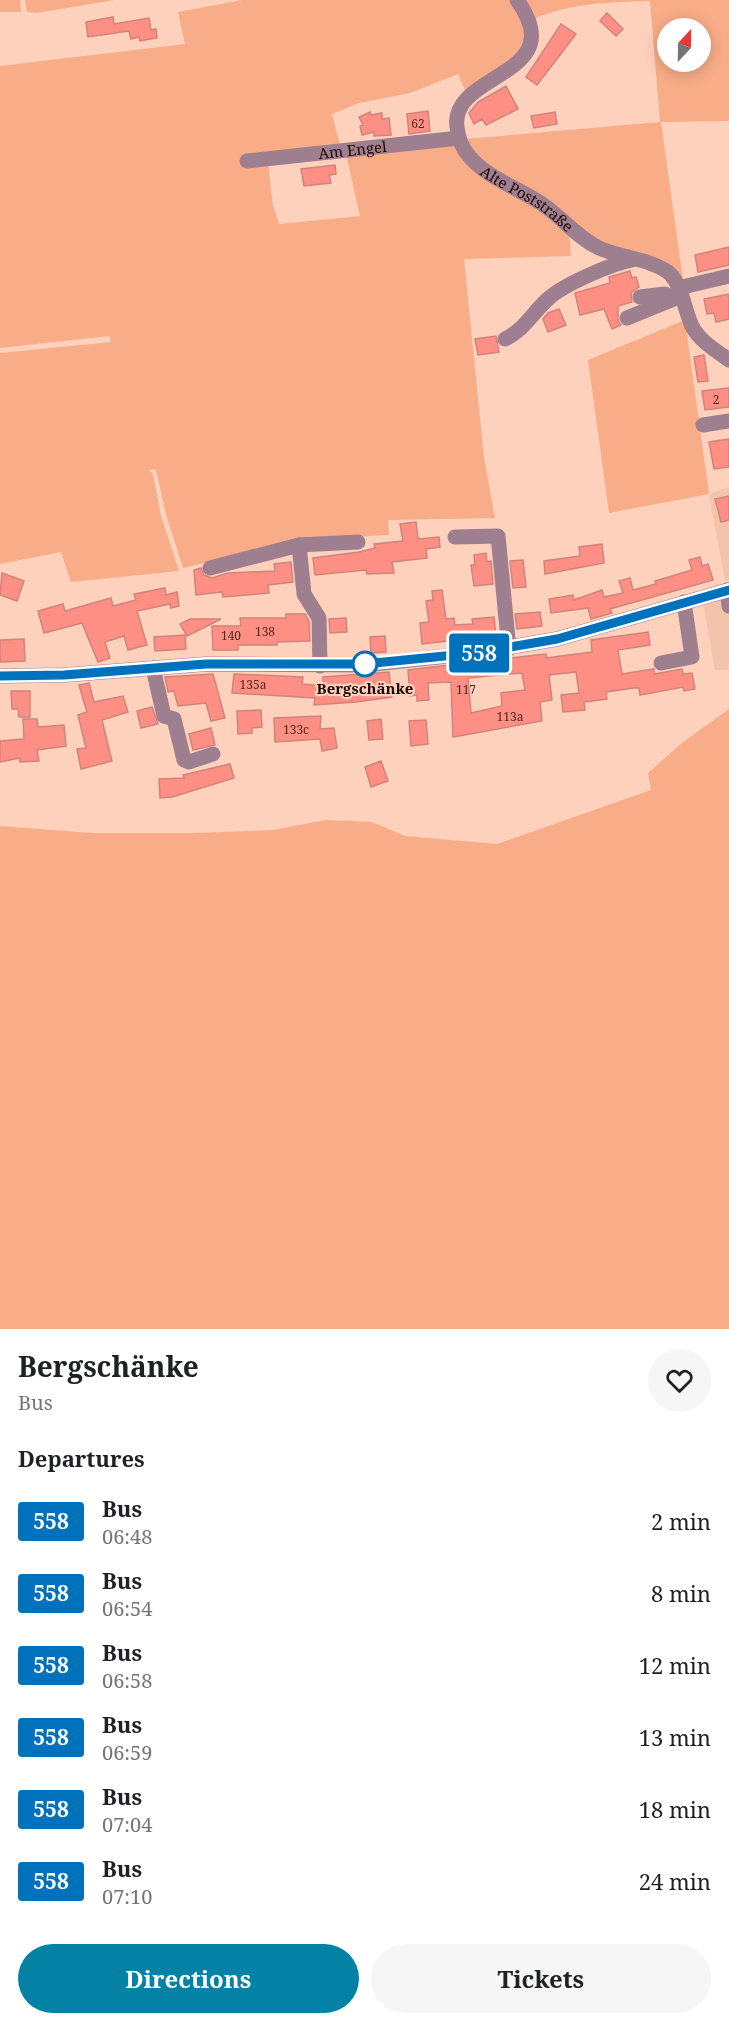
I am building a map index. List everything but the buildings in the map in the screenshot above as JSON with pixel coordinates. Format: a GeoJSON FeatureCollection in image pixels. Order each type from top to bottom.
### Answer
{"type":"FeatureCollection","features":[{"type":"Feature","properties":{"kind":"street"},"geometry":{"type":"LineString","coordinates":[[459,138],[456,118],[461,105],[521,60],[529,46],[532,31],[530,21],[518,0]]}},
{"type":"Feature","properties":{"kind":"street","name":"Am Engel"},"geometry":{"type":"LineString","coordinates":[[247,161],[459,138]]}},
{"type":"Feature","properties":{"kind":"street","name":"Alte Poststraße"},"geometry":{"type":"LineString","coordinates":[[459,138],[470,157],[480,166],[545,206],[590,243],[668,272],[699,336],[729,360]]}},
{"type":"Feature","properties":{"kind":"street"},"geometry":{"type":"LineString","coordinates":[[505,339],[520,329],[552,295],[606,267],[635,259]]}},
{"type":"Feature","properties":{"kind":"street"},"geometry":{"type":"LineString","coordinates":[[627,318],[677,294],[729,276]]}},
{"type":"Feature","properties":{"kind":"street"},"geometry":{"type":"LineString","coordinates":[[640,297],[677,294]]}},
{"type":"Feature","properties":{"kind":"street"},"geometry":{"type":"LineString","coordinates":[[703,425],[729,421]]}},
{"type":"Feature","properties":{"kind":"street"},"geometry":{"type":"LineString","coordinates":[[455,537],[498,536],[509,649]]}},
{"type":"Feature","properties":{"kind":"street"},"geometry":{"type":"LineString","coordinates":[[210,568],[299,545],[358,542]]}},
{"type":"Feature","properties":{"kind":"street"},"geometry":{"type":"LineString","coordinates":[[299,545],[304,594],[319,618],[320,666]]}},
{"type":"Feature","properties":{"kind":"street"},"geometry":{"type":"LineString","coordinates":[[0,676],[64,675],[234,664],[320,666],[364,664],[509,649],[557,639],[728,590],[729,606]]}},
{"type":"Feature","properties":{"kind":"street"},"geometry":{"type":"LineString","coordinates":[[661,663],[693,657],[684,602]]}},
{"type":"Feature","properties":{"kind":"street"},"geometry":{"type":"LineString","coordinates":[[153,668],[164,716],[174,720],[184,760],[189,762],[213,754]]}},
{"type":"Feature","properties":{"kind":"shaded area"},"geometry":{"type":"Polygon","coordinates":[[[0,0],[20,0],[21,12],[0,12],[0,0]]]}},
{"type":"Feature","properties":{"kind":"shaded area"},"geometry":{"type":"Polygon","coordinates":[[[25,0],[114,0],[37,13],[27,12],[25,0]]]}},
{"type":"Feature","properties":{"kind":"shaded area"},"geometry":{"type":"Polygon","coordinates":[[[242,0],[515,0],[525,14],[526,49],[467,94],[458,74],[410,93],[359,103],[332,114],[341,149],[268,163],[273,205],[279,224],[360,216],[346,154],[453,141],[569,231],[571,256],[464,259],[484,458],[495,518],[388,520],[389,535],[299,540],[183,568],[155,469],[149,470],[153,475],[161,516],[179,571],[71,582],[61,552],[0,564],[0,353],[111,342],[110,336],[0,348],[0,66],[185,44],[178,12],[242,0]]]}},
{"type":"Feature","properties":{"kind":"shaded area"},"geometry":{"type":"Polygon","coordinates":[[[521,0],[729,0],[729,121],[661,122],[683,280],[596,240],[476,155],[466,139],[660,122],[650,1],[605,3],[533,19],[521,0]]]}},
{"type":"Feature","properties":{"kind":"shaded area"},"geometry":{"type":"Polygon","coordinates":[[[685,320],[709,494],[609,513],[588,360],[685,320]]]}},
{"type":"Feature","properties":{"kind":"shaded area"},"geometry":{"type":"Polygon","coordinates":[[[729,487],[729,580],[725,581],[709,494],[729,487]]]}},
{"type":"Feature","properties":{"kind":"shaded area"},"geometry":{"type":"Polygon","coordinates":[[[729,595],[729,670],[715,670],[703,602],[729,595]]]}},
{"type":"Feature","properties":{"kind":"shaded area"},"geometry":{"type":"Polygon","coordinates":[[[729,709],[729,1329],[0,1329],[0,826],[92,833],[193,833],[273,830],[326,820],[372,822],[405,836],[497,844],[651,790],[648,773],[682,743],[729,709]]]}},
{"type":"Feature","properties":{"kind":"bus line","name":"558"},"geometry":{"type":"LineString","coordinates":[[0,676],[64,675],[206,664],[320,666],[364,664],[509,649],[557,639],[729,590]]}},
{"type":"Feature","properties":{"kind":"place","name":"Bergschänke"},"geometry":{"type":"Point","coordinates":[365,664]}}]}
